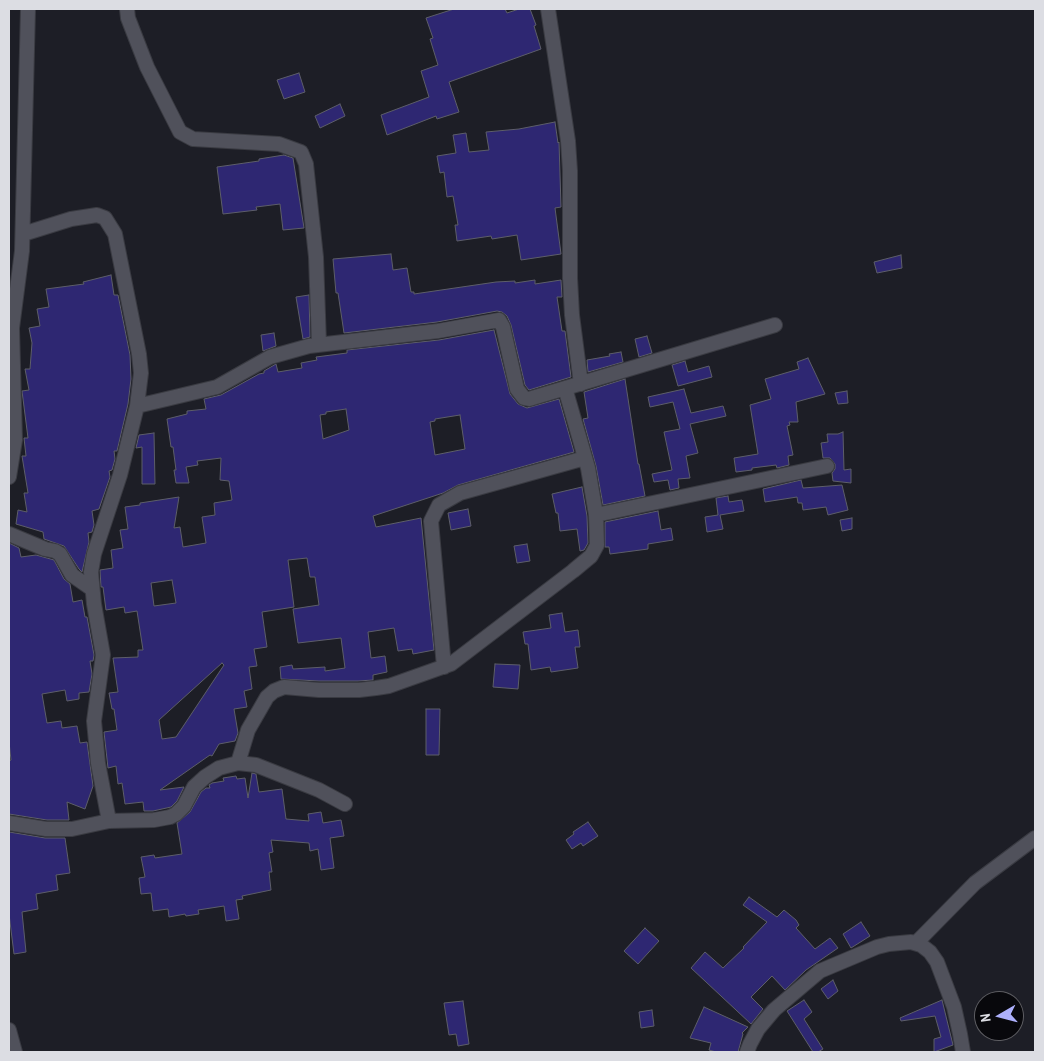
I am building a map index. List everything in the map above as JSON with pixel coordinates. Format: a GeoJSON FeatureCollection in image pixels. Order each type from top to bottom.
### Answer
{"type":"FeatureCollection","features":[{"type":"Feature","properties":{"kind":"street"},"geometry":{"type":"LineString","coordinates":[[9,477],[15,440],[12,328],[23,234],[28,9]]}},
{"type":"Feature","properties":{"kind":"street"},"geometry":{"type":"LineString","coordinates":[[127,9],[128,18],[147,67],[180,132],[193,139],[279,144],[301,152],[306,164],[316,257],[319,344]]}},
{"type":"Feature","properties":{"kind":"street"},"geometry":{"type":"LineString","coordinates":[[548,9],[568,141],[570,171],[570,278],[572,315],[581,384]]}},
{"type":"Feature","properties":{"kind":"street"},"geometry":{"type":"LineString","coordinates":[[23,234],[71,219],[96,215],[105,218],[111,226],[117,243],[139,354],[141,373],[137,406],[114,496],[94,554],[91,572],[103,655],[94,721],[98,763],[109,821]]}},
{"type":"Feature","properties":{"kind":"street"},"geometry":{"type":"LineString","coordinates":[[137,406],[217,387],[270,357],[285,352],[319,344],[438,331],[498,320],[503,327],[517,390],[529,399],[775,325]]}},
{"type":"Feature","properties":{"kind":"street"},"geometry":{"type":"LineString","coordinates":[[238,763],[248,730],[267,697],[279,688],[359,690],[376,688],[389,686],[444,667],[462,657],[591,556],[597,545],[596,514],[585,458],[565,388]]}},
{"type":"Feature","properties":{"kind":"street"},"geometry":{"type":"LineString","coordinates":[[444,667],[432,520],[439,505],[460,493],[585,458]]}},
{"type":"Feature","properties":{"kind":"street"},"geometry":{"type":"LineString","coordinates":[[596,514],[827,466]]}},
{"type":"Feature","properties":{"kind":"street"},"geometry":{"type":"LineString","coordinates":[[9,534],[60,554],[72,575],[92,589]]}},
{"type":"Feature","properties":{"kind":"street"},"geometry":{"type":"LineString","coordinates":[[9,823],[46,829],[72,829],[109,821],[154,820],[176,814],[184,806],[194,787],[205,776],[219,768],[238,763],[256,765],[319,790],[345,804]]}},
{"type":"Feature","properties":{"kind":"street"},"geometry":{"type":"LineString","coordinates":[[916,944],[975,883],[1035,838]]}},
{"type":"Feature","properties":{"kind":"street"},"geometry":{"type":"LineString","coordinates":[[747,1052],[758,1029],[774,1010],[820,971],[889,944],[911,942],[920,944],[930,952],[937,962],[954,1007],[963,1052]]}},
{"type":"Feature","properties":{"kind":"street"},"geometry":{"type":"LineString","coordinates":[[9,1030],[15,1052]]}},
{"type":"Feature","properties":{"kind":"building"},"geometry":{"type":"Polygon","coordinates":[[[454,9],[505,9],[507,13],[519,9],[530,9],[536,25],[534,26],[541,49],[449,82],[459,112],[437,119],[436,116],[387,135],[381,115],[429,97],[421,71],[438,65],[430,39],[433,38],[426,18],[454,9]]]}},
{"type":"Feature","properties":{"kind":"building"},"geometry":{"type":"Polygon","coordinates":[[[299,73],[305,92],[284,99],[277,80],[299,73]]]}},
{"type":"Feature","properties":{"kind":"building"},"geometry":{"type":"Polygon","coordinates":[[[340,104],[345,116],[320,128],[315,116],[340,104]]]}},
{"type":"Feature","properties":{"kind":"building"},"geometry":{"type":"Polygon","coordinates":[[[555,122],[559,142],[561,207],[555,208],[561,254],[521,260],[517,235],[492,239],[491,236],[457,241],[455,225],[458,225],[453,196],[447,197],[444,172],[440,173],[437,156],[456,153],[453,135],[466,133],[469,152],[489,150],[486,132],[519,129],[555,122]]]}},
{"type":"Feature","properties":{"kind":"building"},"geometry":{"type":"Polygon","coordinates":[[[284,155],[293,158],[304,228],[283,230],[280,204],[256,207],[257,210],[223,214],[217,167],[284,155]]]}},
{"type":"Feature","properties":{"kind":"building"},"geometry":{"type":"Polygon","coordinates":[[[391,254],[393,270],[407,268],[411,292],[414,292],[414,294],[496,282],[515,281],[515,283],[535,280],[535,284],[561,280],[562,297],[557,297],[562,331],[565,331],[571,377],[529,390],[525,385],[511,325],[507,316],[497,311],[437,322],[344,333],[338,293],[336,293],[333,259],[391,254]]]}},
{"type":"Feature","properties":{"kind":"building"},"geometry":{"type":"Polygon","coordinates":[[[901,255],[902,268],[877,273],[874,262],[901,255]]]}},
{"type":"Feature","properties":{"kind":"building"},"geometry":{"type":"Polygon","coordinates":[[[111,275],[114,295],[118,295],[130,355],[131,379],[128,404],[117,451],[114,451],[115,459],[112,470],[109,471],[110,477],[99,509],[92,511],[94,525],[92,532],[88,533],[89,542],[82,572],[64,546],[44,539],[43,532],[16,524],[18,510],[27,512],[24,493],[28,493],[22,456],[26,456],[24,438],[28,438],[22,391],[29,390],[25,369],[30,369],[32,343],[29,328],[40,326],[37,309],[49,307],[46,289],[84,284],[83,282],[111,275]]]}},
{"type":"Feature","properties":{"kind":"building"},"geometry":{"type":"Polygon","coordinates":[[[309,295],[310,337],[303,339],[296,297],[309,295]]]}},
{"type":"Feature","properties":{"kind":"building"},"geometry":{"type":"Polygon","coordinates":[[[494,330],[510,394],[518,404],[527,408],[559,399],[574,452],[458,485],[443,493],[373,516],[376,527],[421,518],[434,650],[413,654],[412,649],[398,651],[394,628],[368,632],[371,658],[385,656],[387,672],[373,675],[373,680],[319,681],[281,679],[280,667],[292,665],[293,669],[325,667],[325,671],[345,668],[341,638],[298,643],[293,609],[319,605],[315,577],[310,577],[307,558],[288,560],[294,607],[262,612],[267,647],[254,649],[257,666],[249,667],[252,689],[244,691],[247,707],[234,709],[238,733],[235,741],[219,744],[212,756],[210,755],[160,790],[184,787],[177,801],[171,807],[144,811],[143,802],[125,804],[122,783],[118,784],[116,766],[108,768],[104,732],[117,730],[114,709],[112,709],[109,693],[118,692],[113,658],[138,657],[138,650],[143,650],[137,611],[125,613],[124,607],[106,610],[103,587],[101,587],[100,570],[113,568],[111,550],[123,548],[120,530],[128,529],[125,507],[179,497],[174,528],[180,527],[183,547],[206,543],[202,517],[215,515],[214,503],[232,500],[229,481],[220,480],[221,458],[197,461],[198,465],[186,467],[189,483],[176,483],[173,447],[171,447],[167,419],[187,414],[187,411],[206,409],[204,399],[221,395],[264,373],[264,371],[276,364],[278,372],[302,368],[301,363],[317,360],[316,357],[347,353],[347,350],[439,340],[494,330]],[[346,409],[326,412],[326,414],[320,415],[323,439],[349,430],[346,409]],[[460,415],[435,419],[435,421],[430,422],[435,455],[465,449],[460,415]],[[172,580],[151,583],[154,606],[176,603],[172,580]],[[222,663],[159,720],[162,739],[176,737],[224,665],[222,663]]]}},
{"type":"Feature","properties":{"kind":"building"},"geometry":{"type":"Polygon","coordinates":[[[274,333],[276,346],[263,351],[261,335],[274,333]]]}},
{"type":"Feature","properties":{"kind":"building"},"geometry":{"type":"Polygon","coordinates":[[[647,336],[652,353],[639,357],[635,339],[647,336]]]}},
{"type":"Feature","properties":{"kind":"building"},"geometry":{"type":"Polygon","coordinates":[[[621,352],[623,362],[588,372],[587,360],[621,352]]]}},
{"type":"Feature","properties":{"kind":"building"},"geometry":{"type":"Polygon","coordinates":[[[808,358],[825,394],[796,402],[798,422],[789,422],[790,425],[787,426],[793,455],[788,456],[789,465],[777,468],[776,465],[752,468],[752,470],[736,472],[734,458],[758,454],[750,405],[771,399],[765,379],[799,369],[797,362],[808,358]]]}},
{"type":"Feature","properties":{"kind":"building"},"geometry":{"type":"Polygon","coordinates":[[[685,361],[688,372],[709,366],[712,377],[678,386],[672,365],[685,361]]]}},
{"type":"Feature","properties":{"kind":"building"},"geometry":{"type":"Polygon","coordinates":[[[625,379],[638,464],[645,496],[603,505],[596,466],[583,419],[588,418],[584,392],[625,379]]]}},
{"type":"Feature","properties":{"kind":"building"},"geometry":{"type":"Polygon","coordinates":[[[684,389],[691,413],[723,406],[726,416],[690,424],[698,453],[686,456],[690,478],[678,479],[679,488],[670,490],[668,480],[654,482],[652,474],[672,470],[664,432],[680,429],[673,402],[650,407],[648,397],[684,389]]]}},
{"type":"Feature","properties":{"kind":"building"},"geometry":{"type":"Polygon","coordinates":[[[847,391],[848,403],[838,404],[835,393],[847,391]]]}},
{"type":"Feature","properties":{"kind":"building"},"geometry":{"type":"Polygon","coordinates":[[[843,432],[844,470],[851,469],[851,483],[833,481],[832,473],[835,469],[835,464],[830,458],[823,458],[821,443],[828,442],[827,434],[843,432]]]}},
{"type":"Feature","properties":{"kind":"building"},"geometry":{"type":"Polygon","coordinates":[[[154,433],[155,484],[142,484],[142,447],[136,448],[139,435],[154,433]]]}},
{"type":"Feature","properties":{"kind":"building"},"geometry":{"type":"Polygon","coordinates":[[[801,480],[803,488],[842,485],[848,510],[828,515],[826,507],[803,510],[802,503],[798,503],[797,497],[765,502],[763,489],[801,480]]]}},
{"type":"Feature","properties":{"kind":"building"},"geometry":{"type":"Polygon","coordinates":[[[582,487],[587,516],[588,543],[584,550],[580,551],[577,529],[560,531],[558,513],[556,513],[552,494],[582,487]]]}},
{"type":"Feature","properties":{"kind":"building"},"geometry":{"type":"Polygon","coordinates":[[[728,496],[729,502],[742,500],[744,511],[720,515],[723,529],[707,532],[705,517],[718,515],[716,498],[728,496]]]}},
{"type":"Feature","properties":{"kind":"building"},"geometry":{"type":"Polygon","coordinates":[[[468,509],[471,526],[451,530],[448,513],[468,509]]]}},
{"type":"Feature","properties":{"kind":"building"},"geometry":{"type":"Polygon","coordinates":[[[658,511],[661,530],[671,528],[673,540],[648,544],[648,549],[610,554],[609,547],[605,547],[605,522],[658,511]]]}},
{"type":"Feature","properties":{"kind":"building"},"geometry":{"type":"Polygon","coordinates":[[[852,518],[852,529],[842,531],[840,520],[852,518]]]}},
{"type":"Feature","properties":{"kind":"building"},"geometry":{"type":"Polygon","coordinates":[[[9,543],[19,548],[21,557],[36,555],[54,560],[64,579],[70,584],[73,602],[82,600],[85,617],[87,617],[94,655],[93,661],[90,661],[92,674],[89,692],[79,693],[79,699],[67,701],[65,690],[42,694],[47,723],[61,721],[62,728],[77,726],[80,743],[87,742],[93,786],[85,809],[67,802],[69,820],[47,820],[9,814],[9,761],[11,760],[9,742],[9,543]]]}},
{"type":"Feature","properties":{"kind":"building"},"geometry":{"type":"Polygon","coordinates":[[[527,544],[530,561],[517,563],[514,546],[527,544]]]}},
{"type":"Feature","properties":{"kind":"building"},"geometry":{"type":"Polygon","coordinates":[[[562,613],[565,632],[578,630],[580,647],[575,647],[578,668],[551,672],[550,667],[531,670],[528,644],[525,644],[523,632],[551,628],[549,615],[562,613]]]}},
{"type":"Feature","properties":{"kind":"building"},"geometry":{"type":"Polygon","coordinates":[[[495,664],[520,665],[518,689],[493,687],[495,664]]]}},
{"type":"Feature","properties":{"kind":"building"},"geometry":{"type":"Polygon","coordinates":[[[426,709],[440,709],[439,755],[426,755],[426,709]]]}},
{"type":"Feature","properties":{"kind":"building"},"geometry":{"type":"Polygon","coordinates":[[[252,773],[256,774],[259,792],[282,789],[286,819],[309,821],[308,814],[321,812],[323,823],[341,820],[344,836],[330,838],[334,868],[321,870],[318,849],[310,851],[309,843],[271,840],[273,852],[269,853],[272,872],[269,872],[271,890],[242,896],[243,899],[236,900],[239,919],[226,921],[224,906],[198,910],[199,914],[186,916],[185,914],[169,917],[168,909],[153,911],[151,893],[141,894],[139,878],[145,877],[141,857],[154,855],[155,858],[182,854],[177,823],[190,812],[201,792],[206,788],[210,788],[209,785],[212,783],[224,781],[223,778],[236,776],[237,779],[245,778],[248,798],[252,773]]]}},
{"type":"Feature","properties":{"kind":"building"},"geometry":{"type":"Polygon","coordinates":[[[588,822],[598,836],[583,846],[581,843],[572,849],[566,840],[574,834],[573,832],[588,822]]]}},
{"type":"Feature","properties":{"kind":"building"},"geometry":{"type":"Polygon","coordinates":[[[9,832],[45,838],[65,838],[70,873],[56,875],[58,890],[36,894],[38,909],[22,912],[26,952],[14,954],[9,914],[9,832]]]}},
{"type":"Feature","properties":{"kind":"building"},"geometry":{"type":"Polygon","coordinates":[[[749,897],[777,917],[784,910],[796,920],[799,925],[796,928],[815,949],[830,938],[838,948],[806,970],[785,990],[772,976],[751,997],[763,1009],[751,1024],[691,968],[705,952],[723,968],[767,922],[743,905],[749,897]]]}},
{"type":"Feature","properties":{"kind":"building"},"geometry":{"type":"Polygon","coordinates":[[[861,922],[870,936],[851,948],[843,934],[861,922]]]}},
{"type":"Feature","properties":{"kind":"building"},"geometry":{"type":"Polygon","coordinates":[[[645,928],[659,941],[638,964],[624,951],[645,928]]]}},
{"type":"Feature","properties":{"kind":"building"},"geometry":{"type":"Polygon","coordinates":[[[833,980],[838,991],[828,999],[821,989],[833,980]]]}},
{"type":"Feature","properties":{"kind":"building"},"geometry":{"type":"Polygon","coordinates":[[[804,1000],[812,1012],[804,1019],[823,1049],[818,1052],[813,1052],[787,1011],[804,1000]]]}},
{"type":"Feature","properties":{"kind":"building"},"geometry":{"type":"Polygon","coordinates":[[[942,1000],[953,1045],[934,1052],[934,1039],[941,1037],[935,1016],[901,1021],[900,1018],[942,1000]]]}},
{"type":"Feature","properties":{"kind":"building"},"geometry":{"type":"Polygon","coordinates":[[[463,1001],[469,1044],[458,1046],[456,1034],[449,1035],[444,1003],[463,1001]]]}},
{"type":"Feature","properties":{"kind":"building"},"geometry":{"type":"Polygon","coordinates":[[[704,1007],[748,1027],[742,1033],[738,1052],[716,1052],[709,1050],[711,1043],[690,1038],[704,1007]]]}},
{"type":"Feature","properties":{"kind":"building"},"geometry":{"type":"Polygon","coordinates":[[[652,1010],[654,1026],[641,1028],[639,1012],[652,1010]]]}}]}
